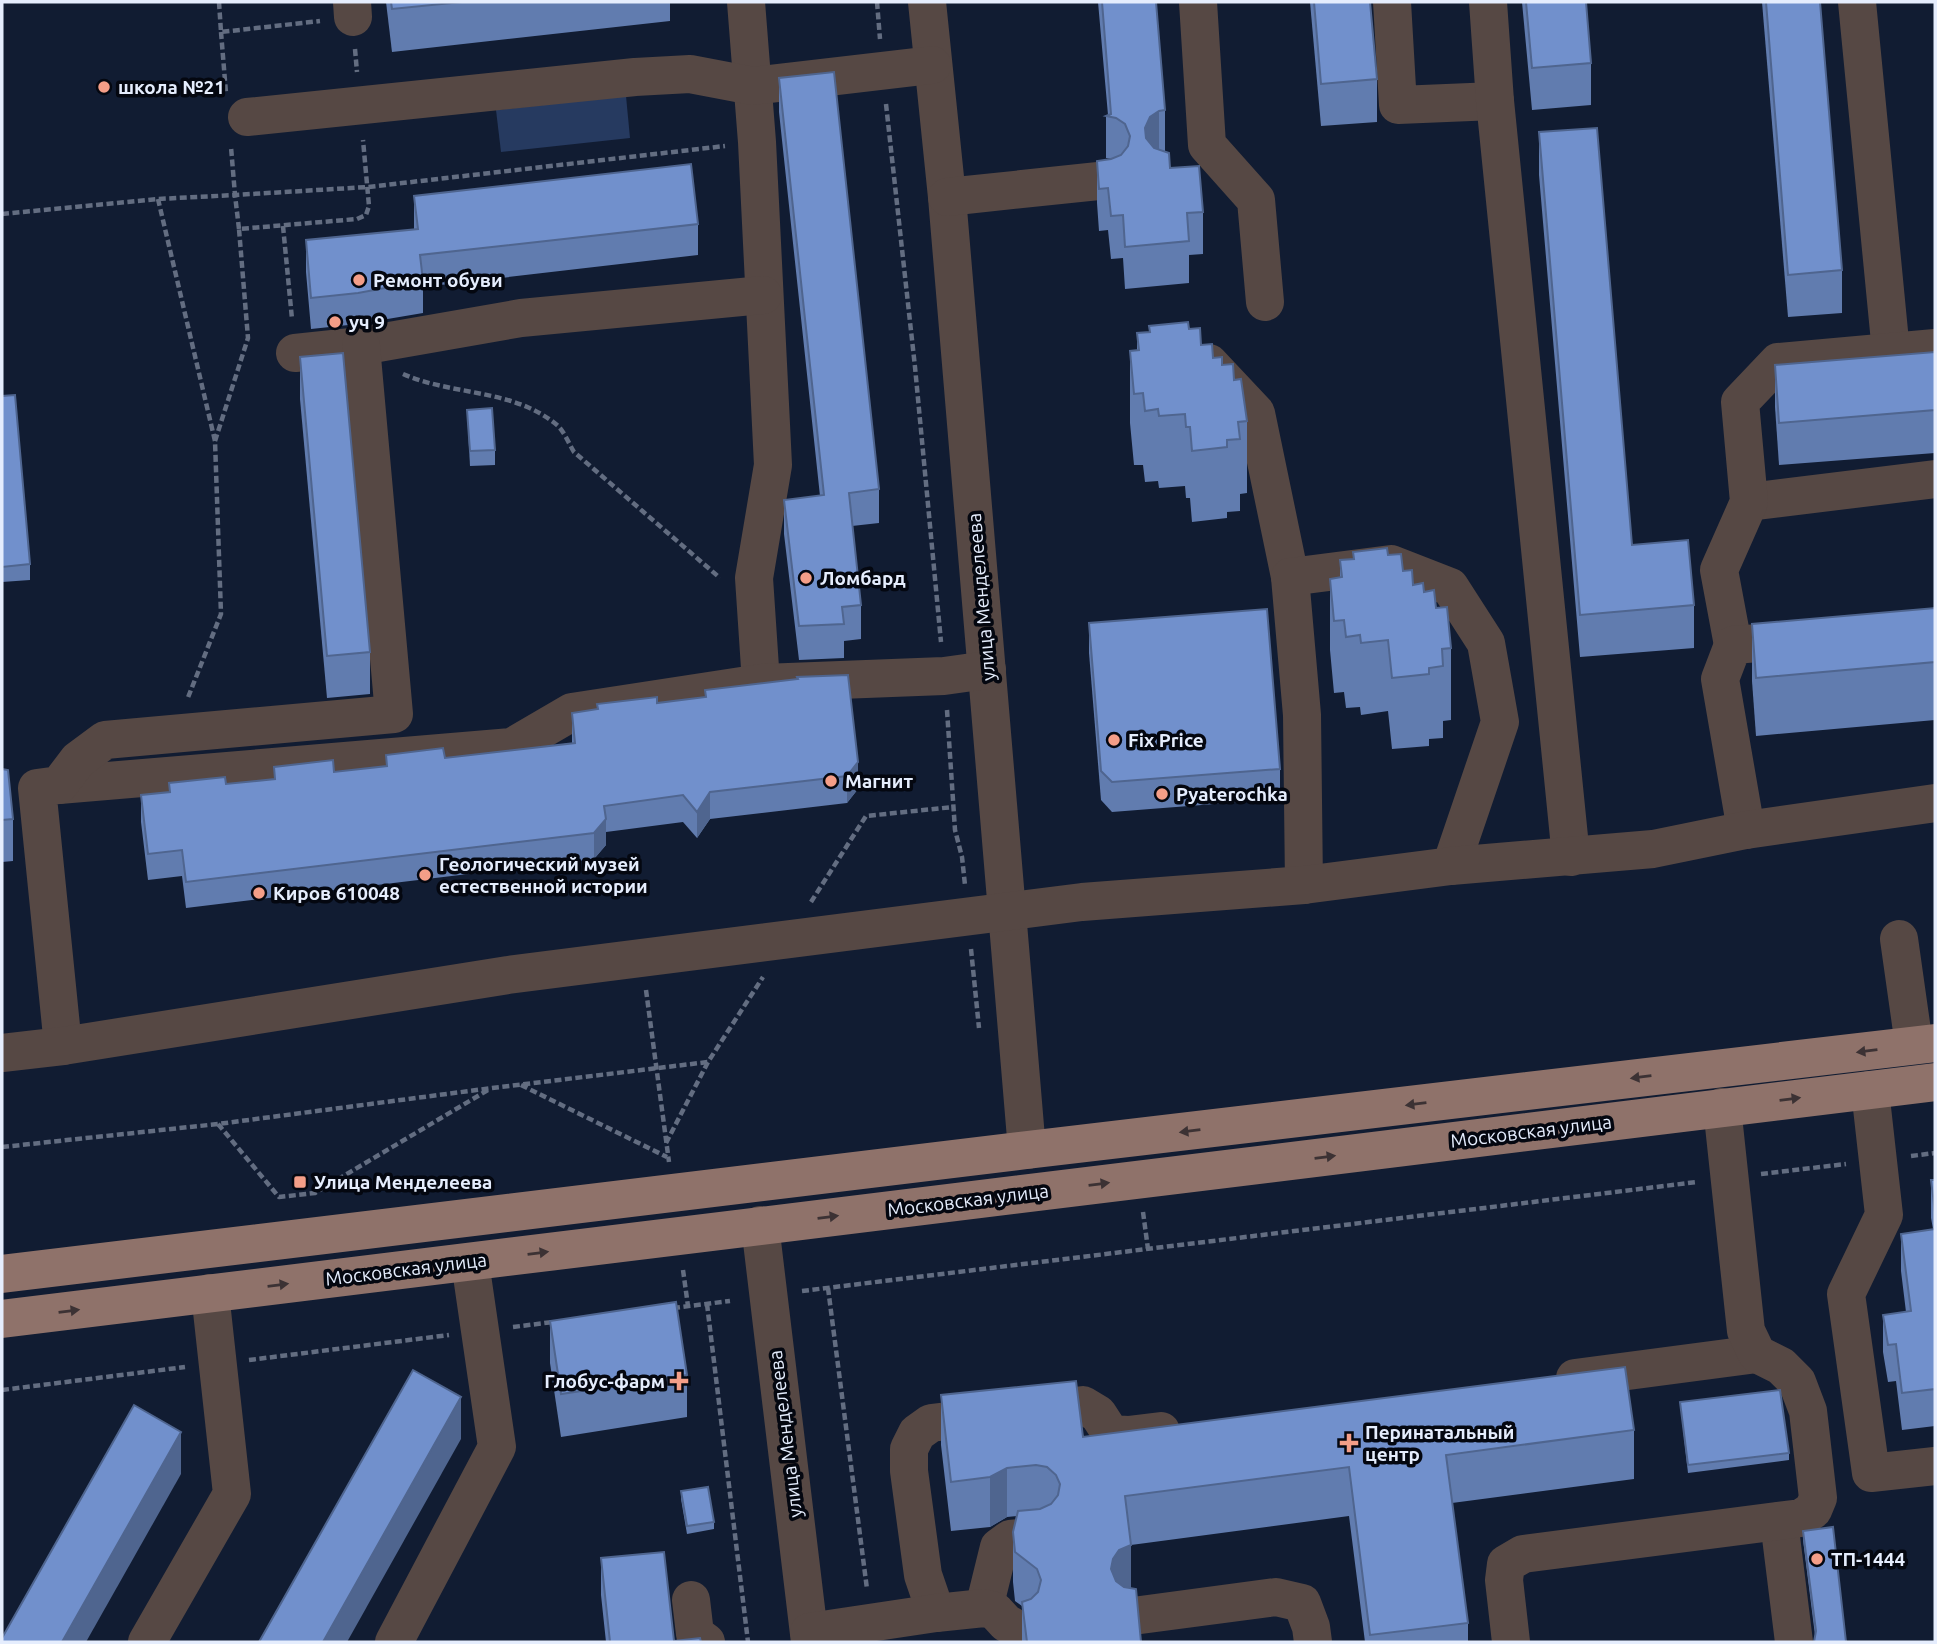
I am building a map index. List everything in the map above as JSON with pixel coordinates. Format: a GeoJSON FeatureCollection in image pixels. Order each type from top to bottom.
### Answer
{"type":"FeatureCollection","features":[{"type":"Feature","properties":{"kind":"main road","name":"Московская улица"},"geometry":{"type":"LineString","coordinates":[[2,1274],[1925,1044]]}},
{"type":"Feature","properties":{"kind":"main road","name":"Московская улица"},"geometry":{"type":"LineString","coordinates":[[2,1319],[1935,1082]]}},
{"type":"Feature","properties":{"kind":"main road","name":"улица Менделеева"},"geometry":{"type":"LineString","coordinates":[[1027,1150],[1031,1192]]}},
{"type":"Feature","properties":{"kind":"main road"},"geometry":{"type":"LineString","coordinates":[[755,1184],[760,1225]]}},
{"type":"Feature","properties":{"kind":"street"},"geometry":{"type":"LineString","coordinates":[[746,2],[757,142],[773,465],[754,578],[761,683]]}},
{"type":"Feature","properties":{"kind":"street","name":"улица Менделеева"},"geometry":{"type":"LineString","coordinates":[[926,2],[947,197],[1027,1150]]}},
{"type":"Feature","properties":{"kind":"street"},"geometry":{"type":"LineString","coordinates":[[1198,2],[1207,145],[1256,200],[1265,302]]}},
{"type":"Feature","properties":{"kind":"street"},"geometry":{"type":"LineString","coordinates":[[1392,2],[1398,105],[1495,101]]}},
{"type":"Feature","properties":{"kind":"street"},"geometry":{"type":"LineString","coordinates":[[1488,2],[1495,101],[1571,857]]}},
{"type":"Feature","properties":{"kind":"street"},"geometry":{"type":"LineString","coordinates":[[1857,2],[1891,352]]}},
{"type":"Feature","properties":{"kind":"street"},"geometry":{"type":"LineString","coordinates":[[235,119],[635,76],[690,74],[753,86],[932,65]]}},
{"type":"Feature","properties":{"kind":"street"},"geometry":{"type":"LineString","coordinates":[[1192,177],[1243,186]]}},
{"type":"Feature","properties":{"kind":"street"},"geometry":{"type":"LineString","coordinates":[[947,197],[1108,180]]}},
{"type":"Feature","properties":{"kind":"street"},"geometry":{"type":"LineString","coordinates":[[295,353],[361,346],[521,318],[764,295]]}},
{"type":"Feature","properties":{"kind":"street"},"geometry":{"type":"LineString","coordinates":[[361,346],[396,758]]}},
{"type":"Feature","properties":{"kind":"street"},"geometry":{"type":"LineString","coordinates":[[1746,830],[1720,679],[1733,645],[1719,570],[1749,502],[1740,402],[1778,362],[1935,348]]}},
{"type":"Feature","properties":{"kind":"street"},"geometry":{"type":"LineString","coordinates":[[1200,354],[1256,413],[1290,577],[1302,715],[1304,885]]}},
{"type":"Feature","properties":{"kind":"street"},"geometry":{"type":"LineString","coordinates":[[1749,502],[1935,479]]}},
{"type":"Feature","properties":{"kind":"street"},"geometry":{"type":"LineString","coordinates":[[1290,577],[1391,564],[1450,587],[1486,643],[1500,722],[1451,866]]}},
{"type":"Feature","properties":{"kind":"street"},"geometry":{"type":"LineString","coordinates":[[1733,645],[1787,640]]}},
{"type":"Feature","properties":{"kind":"street"},"geometry":{"type":"LineString","coordinates":[[32,788],[512,747],[572,712],[761,683],[944,676],[987,670]]}},
{"type":"Feature","properties":{"kind":"street"},"geometry":{"type":"LineString","coordinates":[[32,788],[105,740],[394,714]]}},
{"type":"Feature","properties":{"kind":"street"},"geometry":{"type":"LineString","coordinates":[[1500,722],[1559,720]]}},
{"type":"Feature","properties":{"kind":"street"},"geometry":{"type":"LineString","coordinates":[[32,788],[63,1046]]}},
{"type":"Feature","properties":{"kind":"street"},"geometry":{"type":"LineString","coordinates":[[2,1054],[508,975],[1082,902],[1304,885],[1451,866],[1653,849],[1746,830],[1935,803]]}},
{"type":"Feature","properties":{"kind":"street"},"geometry":{"type":"LineString","coordinates":[[1899,939],[1925,1044]]}},
{"type":"Feature","properties":{"kind":"street"},"geometry":{"type":"LineString","coordinates":[[1870,1090],[1884,1215],[1846,1294],[1871,1473],[1935,1466]]}},
{"type":"Feature","properties":{"kind":"street"},"geometry":{"type":"LineString","coordinates":[[1722,1107],[1746,1331],[1757,1354]]}},
{"type":"Feature","properties":{"kind":"street","name":"улица Менделеева"},"geometry":{"type":"LineString","coordinates":[[760,1225],[810,1637]]}},
{"type":"Feature","properties":{"kind":"street"},"geometry":{"type":"LineString","coordinates":[[394,1642],[497,1447],[470,1262]]}},
{"type":"Feature","properties":{"kind":"street"},"geometry":{"type":"LineString","coordinates":[[147,1642],[232,1494],[210,1293]]}},
{"type":"Feature","properties":{"kind":"street"},"geometry":{"type":"LineString","coordinates":[[1511,1642],[1504,1580],[1506,1564],[1523,1554],[1801,1518],[1813,1510],[1818,1498],[1808,1411],[1797,1382],[1781,1366],[1757,1354],[1538,1382]]}},
{"type":"Feature","properties":{"kind":"street"},"geometry":{"type":"LineString","coordinates":[[936,1613],[923,1575],[909,1471],[908,1450],[917,1433],[931,1423],[1083,1405],[1098,1414],[1111,1434],[1128,1435],[1196,1426]]}},
{"type":"Feature","properties":{"kind":"street"},"geometry":{"type":"LineString","coordinates":[[1779,1521],[1794,1642]]}},
{"type":"Feature","properties":{"kind":"street"},"geometry":{"type":"LineString","coordinates":[[984,1608],[999,1548],[1010,1539],[1038,1536]]}},
{"type":"Feature","properties":{"kind":"street"},"geometry":{"type":"LineString","coordinates":[[1133,1616],[1276,1597],[1302,1603],[1311,1626],[1313,1642]]}},
{"type":"Feature","properties":{"kind":"street"},"geometry":{"type":"LineString","coordinates":[[691,1600],[695,1634],[706,1642]]}},
{"type":"Feature","properties":{"kind":"street"},"geometry":{"type":"LineString","coordinates":[[810,1637],[871,1623],[984,1608],[995,1611],[1006,1623],[1019,1630]]}},
{"type":"Feature","properties":{"kind":"path"},"geometry":{"type":"LineString","coordinates":[[215,442],[248,338],[235,195],[235,119],[219,2]]}},
{"type":"Feature","properties":{"kind":"path"},"geometry":{"type":"LineString","coordinates":[[877,2],[944,676],[955,830],[962,857],[979,1028]]}},
{"type":"Feature","properties":{"kind":"path"},"geometry":{"type":"LineString","coordinates":[[221,32],[352,9],[368,187],[369,206],[366,215],[358,219],[239,229]]}},
{"type":"Feature","properties":{"kind":"path"},"geometry":{"type":"LineString","coordinates":[[2,214],[158,199],[368,187],[757,142]]}},
{"type":"Feature","properties":{"kind":"path"},"geometry":{"type":"LineString","coordinates":[[158,199],[215,442],[221,614],[173,733]]}},
{"type":"Feature","properties":{"kind":"path"},"geometry":{"type":"LineString","coordinates":[[284,226],[295,353]]}},
{"type":"Feature","properties":{"kind":"path"},"geometry":{"type":"LineString","coordinates":[[361,346],[397,371],[425,383],[498,396],[528,407],[559,426],[574,452],[756,609]]}},
{"type":"Feature","properties":{"kind":"path"},"geometry":{"type":"LineString","coordinates":[[642,958],[669,1165]]}},
{"type":"Feature","properties":{"kind":"path"},"geometry":{"type":"LineString","coordinates":[[2,1147],[218,1124],[708,1062],[666,1143]]}},
{"type":"Feature","properties":{"kind":"path"},"geometry":{"type":"LineString","coordinates":[[520,1084],[668,1157]]}},
{"type":"Feature","properties":{"kind":"path"},"geometry":{"type":"LineString","coordinates":[[218,1124],[279,1197],[315,1193],[492,1088]]}},
{"type":"Feature","properties":{"kind":"path"},"geometry":{"type":"LineString","coordinates":[[802,1291],[1935,1153]]}},
{"type":"Feature","properties":{"kind":"path"},"geometry":{"type":"LineString","coordinates":[[1142,1204],[1148,1249]]}},
{"type":"Feature","properties":{"kind":"path"},"geometry":{"type":"LineString","coordinates":[[682,1262],[688,1306]]}},
{"type":"Feature","properties":{"kind":"path"},"geometry":{"type":"LineString","coordinates":[[828,1288],[871,1623]]}},
{"type":"Feature","properties":{"kind":"path"},"geometry":{"type":"LineString","coordinates":[[660,1309],[730,1301]]}},
{"type":"Feature","properties":{"kind":"path"},"geometry":{"type":"LineString","coordinates":[[707,1304],[748,1642]]}},
{"type":"Feature","properties":{"kind":"path"},"geometry":{"type":"LineString","coordinates":[[2,1390],[564,1321]]}},
{"type":"Feature","properties":{"kind":"shaded area"},"geometry":{"type":"Polygon","coordinates":[[[626,96],[630,138],[501,152],[496,110],[626,96]]]}},
{"type":"Feature","properties":{"kind":"building"},"geometry":{"type":"Polygon","coordinates":[[[391,2],[462,2],[392,9],[391,2]]]}},
{"type":"Feature","properties":{"kind":"building"},"geometry":{"type":"Polygon","coordinates":[[[1102,2],[1156,2],[1165,110],[1150,117],[1145,128],[1146,138],[1154,148],[1169,153],[1170,168],[1199,166],[1203,212],[1187,213],[1189,241],[1125,247],[1123,215],[1111,216],[1108,188],[1099,189],[1097,161],[1121,155],[1128,146],[1130,136],[1125,124],[1106,116],[1111,114],[1102,2]]]}},
{"type":"Feature","properties":{"kind":"building"},"geometry":{"type":"Polygon","coordinates":[[[1314,2],[1370,2],[1377,79],[1321,84],[1314,2]]]}},
{"type":"Feature","properties":{"kind":"building"},"geometry":{"type":"Polygon","coordinates":[[[1526,2],[1586,2],[1591,63],[1532,68],[1526,2]]]}},
{"type":"Feature","properties":{"kind":"building"},"geometry":{"type":"Polygon","coordinates":[[[1766,2],[1820,2],[1842,270],[1788,275],[1766,2]]]}},
{"type":"Feature","properties":{"kind":"building"},"geometry":{"type":"Polygon","coordinates":[[[834,72],[879,489],[849,493],[861,605],[842,607],[844,624],[799,626],[784,500],[824,495],[779,78],[834,72]]]}},
{"type":"Feature","properties":{"kind":"building"},"geometry":{"type":"Polygon","coordinates":[[[1597,128],[1632,545],[1688,540],[1694,605],[1580,615],[1539,132],[1597,128]]]}},
{"type":"Feature","properties":{"kind":"building"},"geometry":{"type":"Polygon","coordinates":[[[691,164],[698,224],[420,255],[423,281],[358,293],[311,298],[306,240],[418,229],[414,196],[691,164]]]}},
{"type":"Feature","properties":{"kind":"building"},"geometry":{"type":"Polygon","coordinates":[[[1188,322],[1189,329],[1200,328],[1201,345],[1212,344],[1213,358],[1222,357],[1222,365],[1233,364],[1234,380],[1241,379],[1247,421],[1238,422],[1240,439],[1227,440],[1227,447],[1192,451],[1190,427],[1186,427],[1185,414],[1159,416],[1158,409],[1145,411],[1143,393],[1134,394],[1130,351],[1139,350],[1137,333],[1150,332],[1149,326],[1188,322]]]}},
{"type":"Feature","properties":{"kind":"building"},"geometry":{"type":"Polygon","coordinates":[[[1935,352],[1935,410],[1779,423],[1775,365],[1935,352]]]}},
{"type":"Feature","properties":{"kind":"building"},"geometry":{"type":"Polygon","coordinates":[[[343,353],[370,652],[327,656],[300,357],[343,353]]]}},
{"type":"Feature","properties":{"kind":"building"},"geometry":{"type":"Polygon","coordinates":[[[15,395],[30,564],[2,567],[2,396],[15,395]]]}},
{"type":"Feature","properties":{"kind":"building"},"geometry":{"type":"Polygon","coordinates":[[[492,408],[495,450],[470,451],[467,410],[492,408]]]}},
{"type":"Feature","properties":{"kind":"building"},"geometry":{"type":"Polygon","coordinates":[[[1387,548],[1388,555],[1401,554],[1403,571],[1412,570],[1413,585],[1423,583],[1424,592],[1434,590],[1436,608],[1447,607],[1451,648],[1442,649],[1443,666],[1429,668],[1429,674],[1392,678],[1388,640],[1361,643],[1360,635],[1346,637],[1344,620],[1334,621],[1330,579],[1342,577],[1340,560],[1354,559],[1353,552],[1387,548]]]}},
{"type":"Feature","properties":{"kind":"building"},"geometry":{"type":"Polygon","coordinates":[[[1935,608],[1935,662],[1756,678],[1752,624],[1935,608]]]}},
{"type":"Feature","properties":{"kind":"building"},"geometry":{"type":"Polygon","coordinates":[[[1267,609],[1280,769],[1112,782],[1101,771],[1089,623],[1267,609]]]}},
{"type":"Feature","properties":{"kind":"building"},"geometry":{"type":"Polygon","coordinates":[[[848,675],[858,762],[847,776],[710,792],[697,812],[683,795],[604,806],[606,819],[594,833],[186,882],[182,850],[148,854],[141,795],[170,792],[169,783],[225,777],[226,784],[275,779],[274,767],[333,760],[334,772],[387,766],[386,755],[443,748],[445,758],[575,743],[572,713],[598,709],[597,704],[657,697],[657,703],[706,697],[705,690],[798,679],[797,677],[848,675]]]}},
{"type":"Feature","properties":{"kind":"building"},"geometry":{"type":"Polygon","coordinates":[[[2,769],[8,770],[13,819],[2,820],[2,769]]]}},
{"type":"Feature","properties":{"kind":"building"},"geometry":{"type":"Polygon","coordinates":[[[1931,1180],[1935,1180],[1935,1212],[1931,1180]]]}},
{"type":"Feature","properties":{"kind":"building"},"geometry":{"type":"Polygon","coordinates":[[[1935,1229],[1935,1389],[1902,1393],[1896,1344],[1888,1345],[1883,1315],[1911,1311],[1901,1234],[1935,1229]]]}},
{"type":"Feature","properties":{"kind":"building"},"geometry":{"type":"Polygon","coordinates":[[[676,1302],[687,1375],[561,1394],[550,1321],[676,1302]]]}},
{"type":"Feature","properties":{"kind":"building"},"geometry":{"type":"Polygon","coordinates":[[[1625,1367],[1634,1430],[1446,1455],[1468,1623],[1370,1635],[1349,1467],[1125,1496],[1131,1545],[1119,1550],[1111,1569],[1116,1581],[1124,1587],[1136,1589],[1141,1642],[1027,1642],[1022,1602],[1031,1599],[1038,1592],[1041,1580],[1037,1569],[1015,1552],[1013,1532],[1018,1511],[1040,1509],[1051,1504],[1058,1495],[1060,1484],[1056,1475],[1047,1467],[1036,1465],[1007,1468],[990,1477],[951,1482],[941,1395],[1076,1381],[1083,1437],[1625,1367]]]}},
{"type":"Feature","properties":{"kind":"building"},"geometry":{"type":"Polygon","coordinates":[[[413,1370],[461,1397],[323,1642],[259,1642],[413,1370]]]}},
{"type":"Feature","properties":{"kind":"building"},"geometry":{"type":"Polygon","coordinates":[[[1780,1390],[1789,1453],[1688,1465],[1680,1402],[1780,1390]]]}},
{"type":"Feature","properties":{"kind":"building"},"geometry":{"type":"Polygon","coordinates":[[[134,1405],[181,1432],[62,1642],[2,1642],[2,1638],[134,1405]]]}},
{"type":"Feature","properties":{"kind":"building"},"geometry":{"type":"Polygon","coordinates":[[[708,1487],[714,1522],[687,1526],[681,1491],[708,1487]]]}},
{"type":"Feature","properties":{"kind":"building"},"geometry":{"type":"Polygon","coordinates":[[[1833,1527],[1846,1642],[1814,1642],[1816,1631],[1803,1531],[1833,1527]]]}},
{"type":"Feature","properties":{"kind":"building"},"geometry":{"type":"Polygon","coordinates":[[[664,1552],[674,1641],[700,1638],[701,1642],[610,1642],[601,1558],[664,1552]]]}},
{"type":"Feature","properties":{"kind":"place","name":"школа №21"},"geometry":{"type":"Point","coordinates":[104,87]}},
{"type":"Feature","properties":{"kind":"place","name":"Ремонт обуви"},"geometry":{"type":"Point","coordinates":[359,280]}},
{"type":"Feature","properties":{"kind":"place","name":"уч 9"},"geometry":{"type":"Point","coordinates":[335,322]}},
{"type":"Feature","properties":{"kind":"place","name":"Ломбард"},"geometry":{"type":"Point","coordinates":[806,578]}},
{"type":"Feature","properties":{"kind":"place","name":"Fix Price"},"geometry":{"type":"Point","coordinates":[1114,740]}},
{"type":"Feature","properties":{"kind":"place","name":"Магнит"},"geometry":{"type":"Point","coordinates":[831,781]}},
{"type":"Feature","properties":{"kind":"place","name":"Pyaterochka"},"geometry":{"type":"Point","coordinates":[1162,794]}},
{"type":"Feature","properties":{"kind":"place","name":"Геологический музей естественной истории"},"geometry":{"type":"Point","coordinates":[425,875]}},
{"type":"Feature","properties":{"kind":"place","name":"Киров 610048"},"geometry":{"type":"Point","coordinates":[259,893]}},
{"type":"Feature","properties":{"kind":"place","name":"Улица Менделеева"},"geometry":{"type":"Point","coordinates":[300,1182]}},
{"type":"Feature","properties":{"kind":"place","name":"Глобус-фарм"},"geometry":{"type":"Point","coordinates":[679,1381]}},
{"type":"Feature","properties":{"kind":"place","name":"Перинатальный центр"},"geometry":{"type":"Point","coordinates":[1349,1443]}},
{"type":"Feature","properties":{"kind":"place","name":"ТП-1444"},"geometry":{"type":"Point","coordinates":[1817,1559]}}]}
